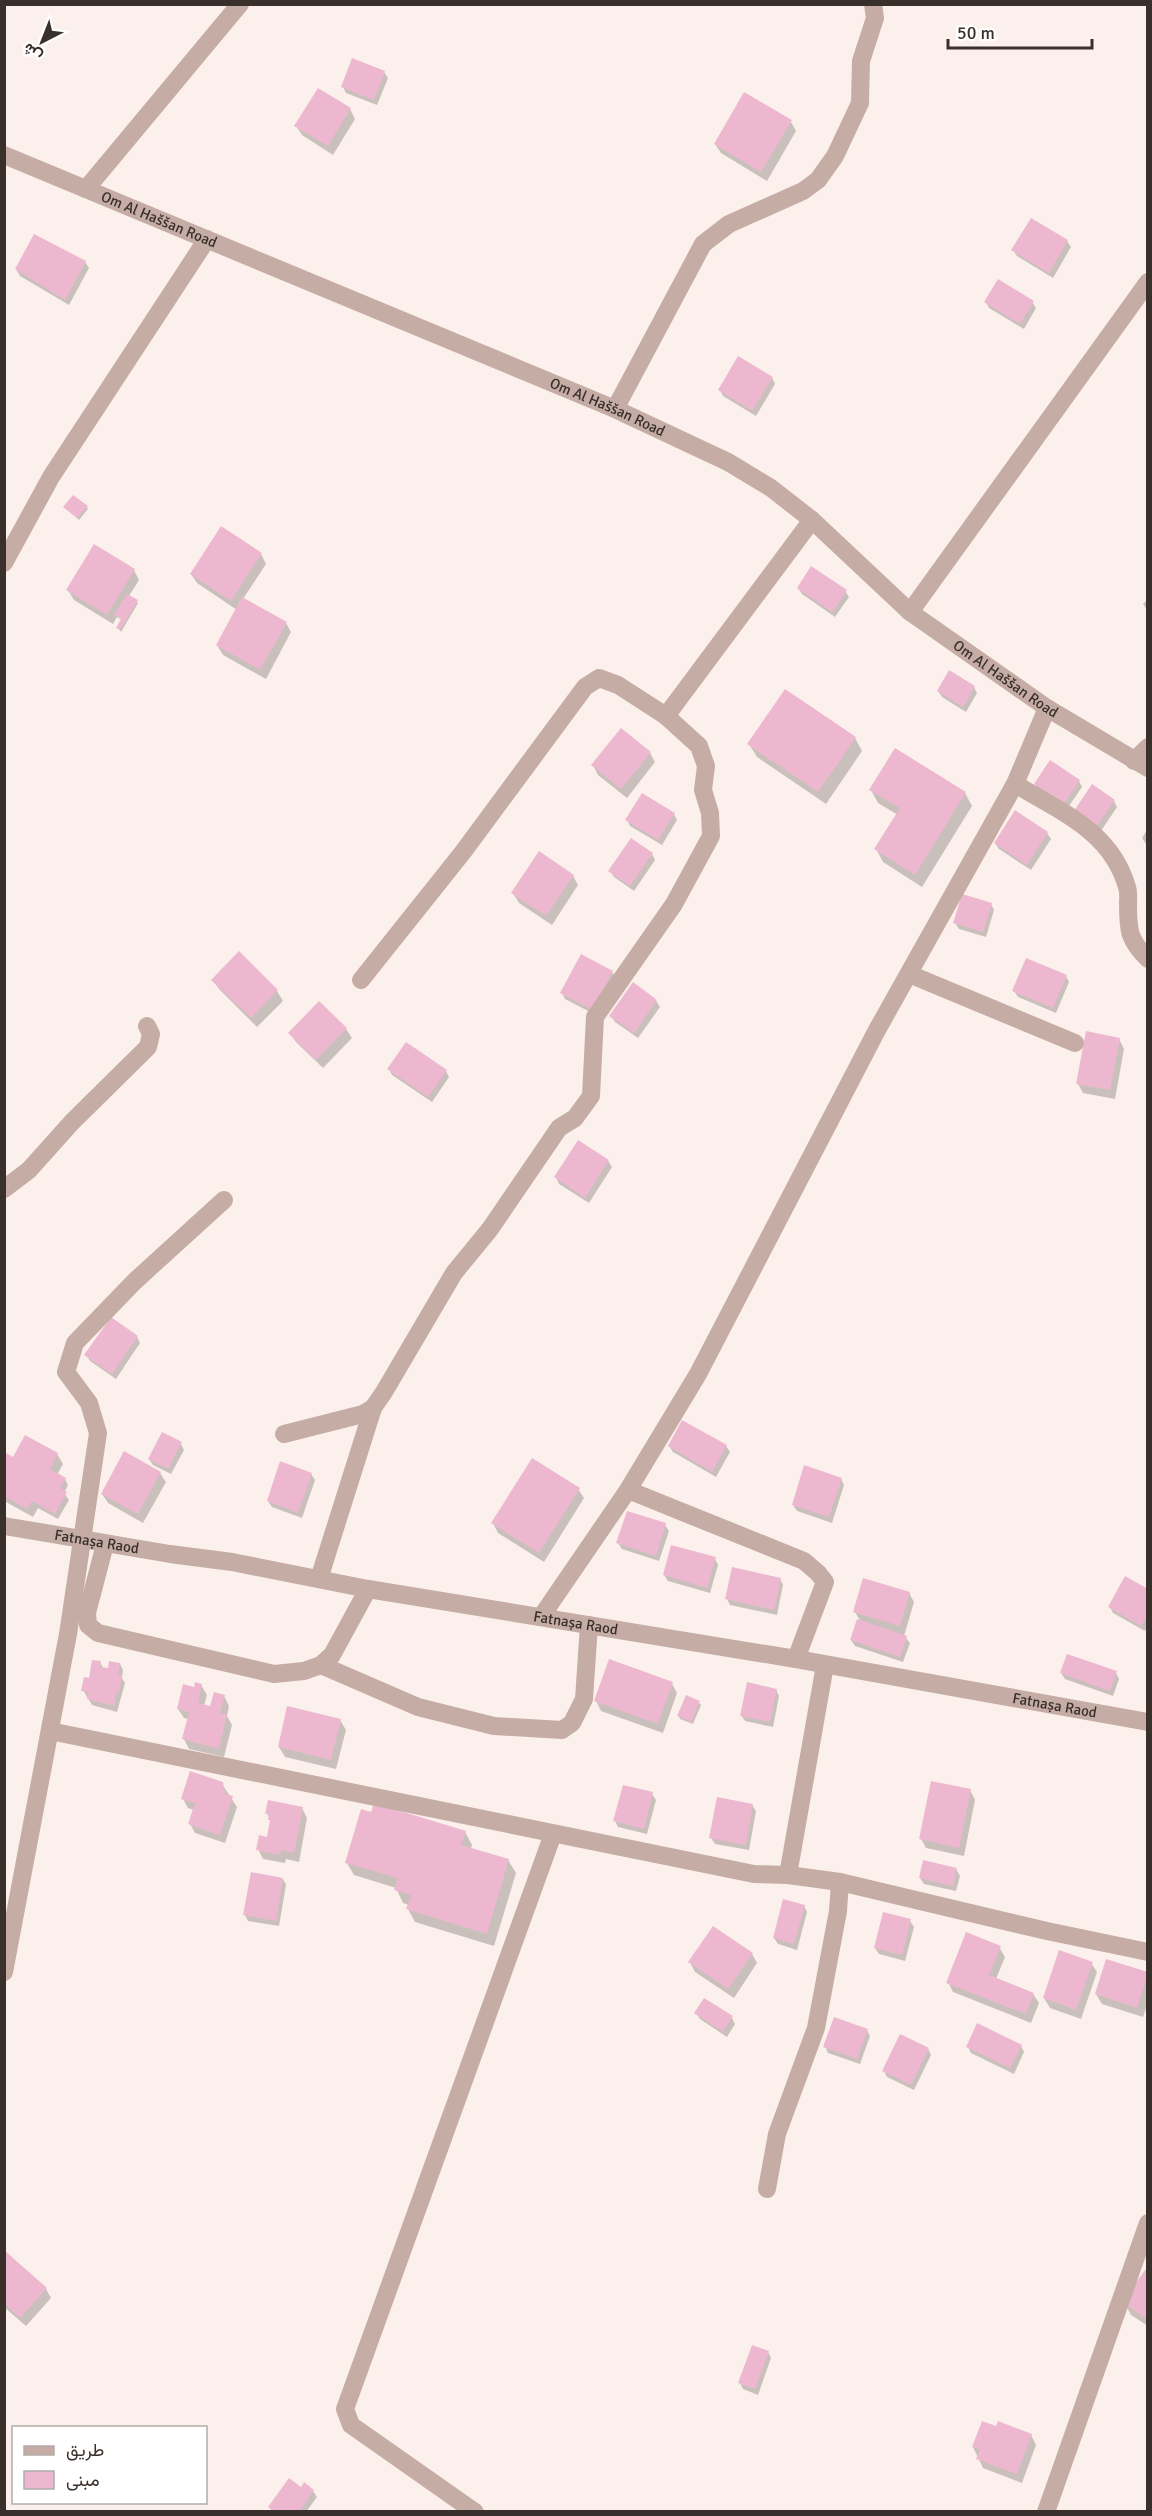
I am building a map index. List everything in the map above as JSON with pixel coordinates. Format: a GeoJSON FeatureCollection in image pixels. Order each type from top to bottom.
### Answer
{"type":"FeatureCollection","features":[{"type":"Feature","properties":{"kind":"street"},"geometry":{"type":"LineString","coordinates":[[86,189],[240,4]]}},
{"type":"Feature","properties":{"kind":"street"},"geometry":{"type":"LineString","coordinates":[[615,409],[703,244],[729,224],[803,191],[818,180],[835,156],[860,103],[861,61],[874,18],[873,4]]}},
{"type":"Feature","properties":{"kind":"street","name":"Om Al Haššan Road"},"geometry":{"type":"LineString","coordinates":[[4,155],[615,409],[728,462],[771,488],[812,520],[910,612],[1047,708],[1141,765]]}},
{"type":"Feature","properties":{"kind":"street"},"geometry":{"type":"LineString","coordinates":[[4,563],[51,477],[207,239]]}},
{"type":"Feature","properties":{"kind":"street"},"geometry":{"type":"LineString","coordinates":[[910,612],[1148,282]]}},
{"type":"Feature","properties":{"kind":"street"},"geometry":{"type":"LineString","coordinates":[[666,716],[812,520]]}},
{"type":"Feature","properties":{"kind":"street"},"geometry":{"type":"LineString","coordinates":[[319,1579],[373,1408],[454,1273],[490,1229],[560,1128],[575,1119],[583,1110],[591,1096],[595,1017],[674,904],[711,836],[710,813],[703,790],[706,766],[699,746],[666,716],[618,685],[599,678],[585,687],[463,852],[361,980]]}},
{"type":"Feature","properties":{"kind":"street"},"geometry":{"type":"LineString","coordinates":[[541,1617],[628,1490],[698,1374],[909,974],[1015,784],[1047,708]]}},
{"type":"Feature","properties":{"kind":"street"},"geometry":{"type":"LineString","coordinates":[[1141,765],[1148,747]]}},
{"type":"Feature","properties":{"kind":"street"},"geometry":{"type":"LineString","coordinates":[[1015,784],[1093,830],[1113,854],[1128,888],[1128,927],[1132,942],[1148,959]]}},
{"type":"Feature","properties":{"kind":"street"},"geometry":{"type":"LineString","coordinates":[[909,974],[1075,1043]]}},
{"type":"Feature","properties":{"kind":"street"},"geometry":{"type":"LineString","coordinates":[[4,1190],[29,1170],[72,1122],[148,1047],[151,1034],[147,1026]]}},
{"type":"Feature","properties":{"kind":"street"},"geometry":{"type":"LineString","coordinates":[[4,1972],[50,1731],[83,1539],[98,1433],[89,1403],[66,1372],[75,1342],[135,1281],[224,1200]]}},
{"type":"Feature","properties":{"kind":"street"},"geometry":{"type":"LineString","coordinates":[[284,1434],[363,1414],[373,1408]]}},
{"type":"Feature","properties":{"kind":"street"},"geometry":{"type":"LineString","coordinates":[[628,1490],[804,1561],[819,1573],[825,1582],[796,1659]]}},
{"type":"Feature","properties":{"kind":"street","name":"Fatnaṣa Raod"},"geometry":{"type":"LineString","coordinates":[[4,1526],[105,1544],[232,1562],[368,1589],[796,1659],[1148,1722]]}},
{"type":"Feature","properties":{"kind":"street"},"geometry":{"type":"LineString","coordinates":[[105,1544],[87,1613],[88,1625],[99,1633],[274,1674],[304,1671],[321,1665],[332,1655],[368,1589]]}},
{"type":"Feature","properties":{"kind":"street"},"geometry":{"type":"LineString","coordinates":[[321,1665],[418,1707],[494,1726],[562,1730],[572,1723],[584,1699],[589,1625]]}},
{"type":"Feature","properties":{"kind":"street"},"geometry":{"type":"LineString","coordinates":[[788,1875],[825,1665]]}},
{"type":"Feature","properties":{"kind":"street"},"geometry":{"type":"LineString","coordinates":[[50,1731],[754,1874],[788,1875],[840,1882],[1047,1931],[1148,1952]]}},
{"type":"Feature","properties":{"kind":"street"},"geometry":{"type":"LineString","coordinates":[[475,2511],[351,2425],[345,2409],[553,1834]]}},
{"type":"Feature","properties":{"kind":"street"},"geometry":{"type":"LineString","coordinates":[[767,2189],[777,2134],[816,2028],[837,1921],[840,1882]]}},
{"type":"Feature","properties":{"kind":"street"},"geometry":{"type":"LineString","coordinates":[[1046,2511],[1148,2223]]}},
{"type":"Feature","properties":{"kind":"building"},"geometry":{"type":"Polygon","coordinates":[[[352,58],[385,71],[374,100],[341,87],[352,58]]]}},
{"type":"Feature","properties":{"kind":"building"},"geometry":{"type":"Polygon","coordinates":[[[318,88],[351,108],[328,146],[294,126],[318,88]]]}},
{"type":"Feature","properties":{"kind":"building"},"geometry":{"type":"Polygon","coordinates":[[[744,92],[792,120],[761,172],[714,144],[744,92]]]}},
{"type":"Feature","properties":{"kind":"building"},"geometry":{"type":"Polygon","coordinates":[[[1031,218],[1068,240],[1049,273],[1011,250],[1031,218]]]}},
{"type":"Feature","properties":{"kind":"building"},"geometry":{"type":"Polygon","coordinates":[[[34,234],[86,261],[65,300],[15,269],[34,234]]]}},
{"type":"Feature","properties":{"kind":"building"},"geometry":{"type":"Polygon","coordinates":[[[998,279],[1034,301],[1020,324],[984,302],[998,279]]]}},
{"type":"Feature","properties":{"kind":"building"},"geometry":{"type":"Polygon","coordinates":[[[738,356],[773,377],[752,411],[718,390],[738,356]]]}},
{"type":"Feature","properties":{"kind":"building"},"geometry":{"type":"Polygon","coordinates":[[[73,495],[88,506],[77,518],[63,507],[73,495]]]}},
{"type":"Feature","properties":{"kind":"building"},"geometry":{"type":"Polygon","coordinates":[[[221,526],[262,553],[231,601],[190,574],[221,526]]]}},
{"type":"Feature","properties":{"kind":"building"},"geometry":{"type":"Polygon","coordinates":[[[94,544],[135,569],[107,615],[66,590],[94,544]]]}},
{"type":"Feature","properties":{"kind":"building"},"geometry":{"type":"Polygon","coordinates":[[[811,566],[847,590],[832,612],[797,588],[811,566]]]}},
{"type":"Feature","properties":{"kind":"building"},"geometry":{"type":"Polygon","coordinates":[[[127,594],[138,600],[120,630],[116,628],[121,619],[114,615],[127,594]]]}},
{"type":"Feature","properties":{"kind":"building"},"geometry":{"type":"Polygon","coordinates":[[[242,597],[287,622],[260,670],[216,645],[242,597]]]}},
{"type":"Feature","properties":{"kind":"building"},"geometry":{"type":"Polygon","coordinates":[[[949,670],[975,686],[963,707],[937,691],[949,670]]]}},
{"type":"Feature","properties":{"kind":"building"},"geometry":{"type":"Polygon","coordinates":[[[785,689],[856,737],[818,792],[747,744],[785,689]]]}},
{"type":"Feature","properties":{"kind":"building"},"geometry":{"type":"Polygon","coordinates":[[[621,728],[651,752],[621,789],[591,765],[621,728]]]}},
{"type":"Feature","properties":{"kind":"building"},"geometry":{"type":"Polygon","coordinates":[[[895,748],[966,792],[915,875],[874,849],[900,808],[869,790],[895,748]]]}},
{"type":"Feature","properties":{"kind":"building"},"geometry":{"type":"Polygon","coordinates":[[[1050,760],[1080,780],[1064,804],[1034,784],[1050,760]]]}},
{"type":"Feature","properties":{"kind":"building"},"geometry":{"type":"Polygon","coordinates":[[[1092,784],[1115,800],[1097,826],[1074,811],[1092,784]]]}},
{"type":"Feature","properties":{"kind":"building"},"geometry":{"type":"Polygon","coordinates":[[[642,793],[675,813],[658,840],[625,820],[642,793]]]}},
{"type":"Feature","properties":{"kind":"building"},"geometry":{"type":"Polygon","coordinates":[[[1015,810],[1048,832],[1027,865],[994,843],[1015,810]]]}},
{"type":"Feature","properties":{"kind":"building"},"geometry":{"type":"Polygon","coordinates":[[[631,838],[653,853],[630,886],[608,871],[631,838]]]}},
{"type":"Feature","properties":{"kind":"building"},"geometry":{"type":"Polygon","coordinates":[[[539,851],[574,875],[546,916],[511,893],[539,851]]]}},
{"type":"Feature","properties":{"kind":"building"},"geometry":{"type":"Polygon","coordinates":[[[962,894],[992,903],[983,932],[953,923],[962,894]]]}},
{"type":"Feature","properties":{"kind":"building"},"geometry":{"type":"Polygon","coordinates":[[[239,951],[278,990],[251,1018],[211,980],[239,951]]]}},
{"type":"Feature","properties":{"kind":"building"},"geometry":{"type":"Polygon","coordinates":[[[581,954],[613,971],[592,1010],[560,993],[581,954]]]}},
{"type":"Feature","properties":{"kind":"building"},"geometry":{"type":"Polygon","coordinates":[[[1026,958],[1067,975],[1053,1008],[1012,991],[1026,958]]]}},
{"type":"Feature","properties":{"kind":"building"},"geometry":{"type":"Polygon","coordinates":[[[633,982],[657,1000],[634,1033],[609,1016],[633,982]]]}},
{"type":"Feature","properties":{"kind":"building"},"geometry":{"type":"Polygon","coordinates":[[[319,1001],[347,1028],[316,1060],[288,1033],[319,1001]]]}},
{"type":"Feature","properties":{"kind":"building"},"geometry":{"type":"Polygon","coordinates":[[[1086,1031],[1120,1038],[1110,1090],[1076,1084],[1086,1031]]]}},
{"type":"Feature","properties":{"kind":"building"},"geometry":{"type":"Polygon","coordinates":[[[406,1042],[447,1070],[428,1097],[387,1069],[406,1042]]]}},
{"type":"Feature","properties":{"kind":"building"},"geometry":{"type":"Polygon","coordinates":[[[578,1140],[609,1160],[585,1198],[554,1177],[578,1140]]]}},
{"type":"Feature","properties":{"kind":"building"},"geometry":{"type":"Polygon","coordinates":[[[111,1317],[138,1336],[112,1374],[84,1355],[111,1317]]]}},
{"type":"Feature","properties":{"kind":"building"},"geometry":{"type":"Polygon","coordinates":[[[682,1420],[727,1445],[712,1472],[668,1446],[682,1420]]]}},
{"type":"Feature","properties":{"kind":"building"},"geometry":{"type":"Polygon","coordinates":[[[162,1432],[182,1442],[168,1469],[148,1459],[162,1432]]]}},
{"type":"Feature","properties":{"kind":"building"},"geometry":{"type":"Polygon","coordinates":[[[25,1435],[58,1453],[50,1469],[66,1478],[60,1488],[67,1492],[55,1514],[32,1501],[27,1509],[4,1496],[4,1452],[13,1457],[25,1435]]]}},
{"type":"Feature","properties":{"kind":"building"},"geometry":{"type":"Polygon","coordinates":[[[124,1451],[161,1472],[138,1514],[101,1494],[124,1451]]]}},
{"type":"Feature","properties":{"kind":"building"},"geometry":{"type":"Polygon","coordinates":[[[532,1458],[580,1488],[539,1553],[491,1523],[532,1458]]]}},
{"type":"Feature","properties":{"kind":"building"},"geometry":{"type":"Polygon","coordinates":[[[280,1461],[312,1473],[298,1513],[267,1501],[280,1461]]]}},
{"type":"Feature","properties":{"kind":"building"},"geometry":{"type":"Polygon","coordinates":[[[804,1465],[842,1478],[829,1517],[792,1505],[804,1465]]]}},
{"type":"Feature","properties":{"kind":"building"},"geometry":{"type":"Polygon","coordinates":[[[627,1511],[666,1523],[656,1556],[616,1543],[627,1511]]]}},
{"type":"Feature","properties":{"kind":"building"},"geometry":{"type":"Polygon","coordinates":[[[671,1545],[716,1557],[707,1588],[663,1575],[671,1545]]]}},
{"type":"Feature","properties":{"kind":"building"},"geometry":{"type":"Polygon","coordinates":[[[732,1567],[781,1578],[774,1610],[725,1599],[732,1567]]]}},
{"type":"Feature","properties":{"kind":"building"},"geometry":{"type":"Polygon","coordinates":[[[1125,1576],[1148,1589],[1148,1614],[1141,1626],[1108,1607],[1125,1576]]]}},
{"type":"Feature","properties":{"kind":"building"},"geometry":{"type":"Polygon","coordinates":[[[863,1578],[910,1592],[900,1626],[853,1612],[863,1578]]]}},
{"type":"Feature","properties":{"kind":"building"},"geometry":{"type":"Polygon","coordinates":[[[857,1619],[907,1636],[900,1657],[850,1640],[857,1619]]]}},
{"type":"Feature","properties":{"kind":"building"},"geometry":{"type":"Polygon","coordinates":[[[1067,1654],[1117,1671],[1110,1691],[1060,1673],[1067,1654]]]}},
{"type":"Feature","properties":{"kind":"building"},"geometry":{"type":"Polygon","coordinates":[[[609,1659],[673,1682],[658,1724],[594,1701],[609,1659]]]}},
{"type":"Feature","properties":{"kind":"building"},"geometry":{"type":"Polygon","coordinates":[[[92,1660],[101,1661],[100,1667],[108,1668],[109,1661],[120,1663],[118,1674],[122,1675],[119,1694],[116,1693],[114,1706],[87,1699],[88,1692],[81,1691],[84,1677],[89,1678],[92,1660]]]}},
{"type":"Feature","properties":{"kind":"building"},"geometry":{"type":"Polygon","coordinates":[[[195,1682],[202,1684],[198,1703],[210,1706],[214,1692],[225,1695],[220,1713],[227,1714],[219,1749],[182,1739],[189,1712],[177,1709],[183,1684],[194,1687],[195,1682]]]}},
{"type":"Feature","properties":{"kind":"building"},"geometry":{"type":"Polygon","coordinates":[[[747,1682],[777,1689],[770,1722],[740,1716],[747,1682]]]}},
{"type":"Feature","properties":{"kind":"building"},"geometry":{"type":"Polygon","coordinates":[[[686,1695],[700,1701],[691,1722],[677,1716],[686,1695]]]}},
{"type":"Feature","properties":{"kind":"building"},"geometry":{"type":"Polygon","coordinates":[[[287,1706],[341,1719],[331,1760],[278,1747],[287,1706]]]}},
{"type":"Feature","properties":{"kind":"building"},"geometry":{"type":"Polygon","coordinates":[[[190,1771],[223,1782],[225,1794],[233,1796],[220,1835],[188,1824],[195,1803],[181,1799],[190,1771]]]}},
{"type":"Feature","properties":{"kind":"building"},"geometry":{"type":"Polygon","coordinates":[[[931,1781],[971,1789],[959,1848],[919,1839],[931,1781]]]}},
{"type":"Feature","properties":{"kind":"building"},"geometry":{"type":"Polygon","coordinates":[[[623,1785],[653,1792],[644,1829],[613,1821],[623,1785]]]}},
{"type":"Feature","properties":{"kind":"building"},"geometry":{"type":"Polygon","coordinates":[[[717,1797],[753,1804],[746,1845],[709,1838],[717,1797]]]}},
{"type":"Feature","properties":{"kind":"building"},"geometry":{"type":"Polygon","coordinates":[[[268,1800],[303,1807],[294,1853],[281,1850],[280,1855],[256,1850],[259,1835],[267,1837],[270,1820],[268,1820],[269,1814],[265,1814],[268,1800]]]}},
{"type":"Feature","properties":{"kind":"building"},"geometry":{"type":"Polygon","coordinates":[[[374,1803],[466,1831],[461,1845],[509,1859],[487,1934],[406,1909],[411,1895],[394,1890],[398,1878],[345,1863],[361,1809],[371,1812],[374,1803]]]}},
{"type":"Feature","properties":{"kind":"building"},"geometry":{"type":"Polygon","coordinates":[[[923,1860],[957,1868],[953,1886],[919,1878],[923,1860]]]}},
{"type":"Feature","properties":{"kind":"building"},"geometry":{"type":"Polygon","coordinates":[[[251,1872],[283,1878],[276,1921],[243,1915],[251,1872]]]}},
{"type":"Feature","properties":{"kind":"building"},"geometry":{"type":"Polygon","coordinates":[[[783,1899],[805,1905],[794,1944],[773,1938],[783,1899]]]}},
{"type":"Feature","properties":{"kind":"building"},"geometry":{"type":"Polygon","coordinates":[[[883,1912],[911,1919],[902,1955],[874,1948],[883,1912]]]}},
{"type":"Feature","properties":{"kind":"building"},"geometry":{"type":"Polygon","coordinates":[[[713,1926],[753,1953],[728,1989],[688,1962],[713,1926]]]}},
{"type":"Feature","properties":{"kind":"building"},"geometry":{"type":"Polygon","coordinates":[[[966,1932],[1001,1946],[989,1975],[1034,1993],[1026,2014],[946,1983],[966,1932]]]}},
{"type":"Feature","properties":{"kind":"building"},"geometry":{"type":"Polygon","coordinates":[[[1059,1950],[1093,1962],[1076,2010],[1043,1998],[1059,1950]]]}},
{"type":"Feature","properties":{"kind":"building"},"geometry":{"type":"Polygon","coordinates":[[[1106,1959],[1148,1972],[1137,2008],[1095,1994],[1106,1959]]]}},
{"type":"Feature","properties":{"kind":"building"},"geometry":{"type":"Polygon","coordinates":[[[704,1998],[733,2016],[723,2032],[694,2013],[704,1998]]]}},
{"type":"Feature","properties":{"kind":"building"},"geometry":{"type":"Polygon","coordinates":[[[834,2017],[868,2029],[857,2059],[823,2047],[834,2017]]]}},
{"type":"Feature","properties":{"kind":"building"},"geometry":{"type":"Polygon","coordinates":[[[977,2023],[1022,2045],[1010,2068],[966,2047],[977,2023]]]}},
{"type":"Feature","properties":{"kind":"building"},"geometry":{"type":"Polygon","coordinates":[[[900,2034],[929,2048],[911,2085],[882,2071],[900,2034]]]}},
{"type":"Feature","properties":{"kind":"building"},"geometry":{"type":"Polygon","coordinates":[[[4,2250],[47,2288],[20,2318],[4,2303],[4,2250]]]}},
{"type":"Feature","properties":{"kind":"building"},"geometry":{"type":"Polygon","coordinates":[[[1148,2266],[1148,2320],[1122,2302],[1148,2266]]]}},
{"type":"Feature","properties":{"kind":"building"},"geometry":{"type":"Polygon","coordinates":[[[752,2345],[769,2351],[755,2389],[738,2383],[752,2345]]]}},
{"type":"Feature","properties":{"kind":"building"},"geometry":{"type":"Polygon","coordinates":[[[982,2421],[996,2426],[998,2421],[1032,2434],[1017,2474],[976,2459],[980,2449],[972,2447],[982,2421]]]}},
{"type":"Feature","properties":{"kind":"building"},"geometry":{"type":"Polygon","coordinates":[[[289,2478],[301,2487],[304,2482],[314,2490],[299,2512],[274,2512],[268,2507],[289,2478]]]}}]}
